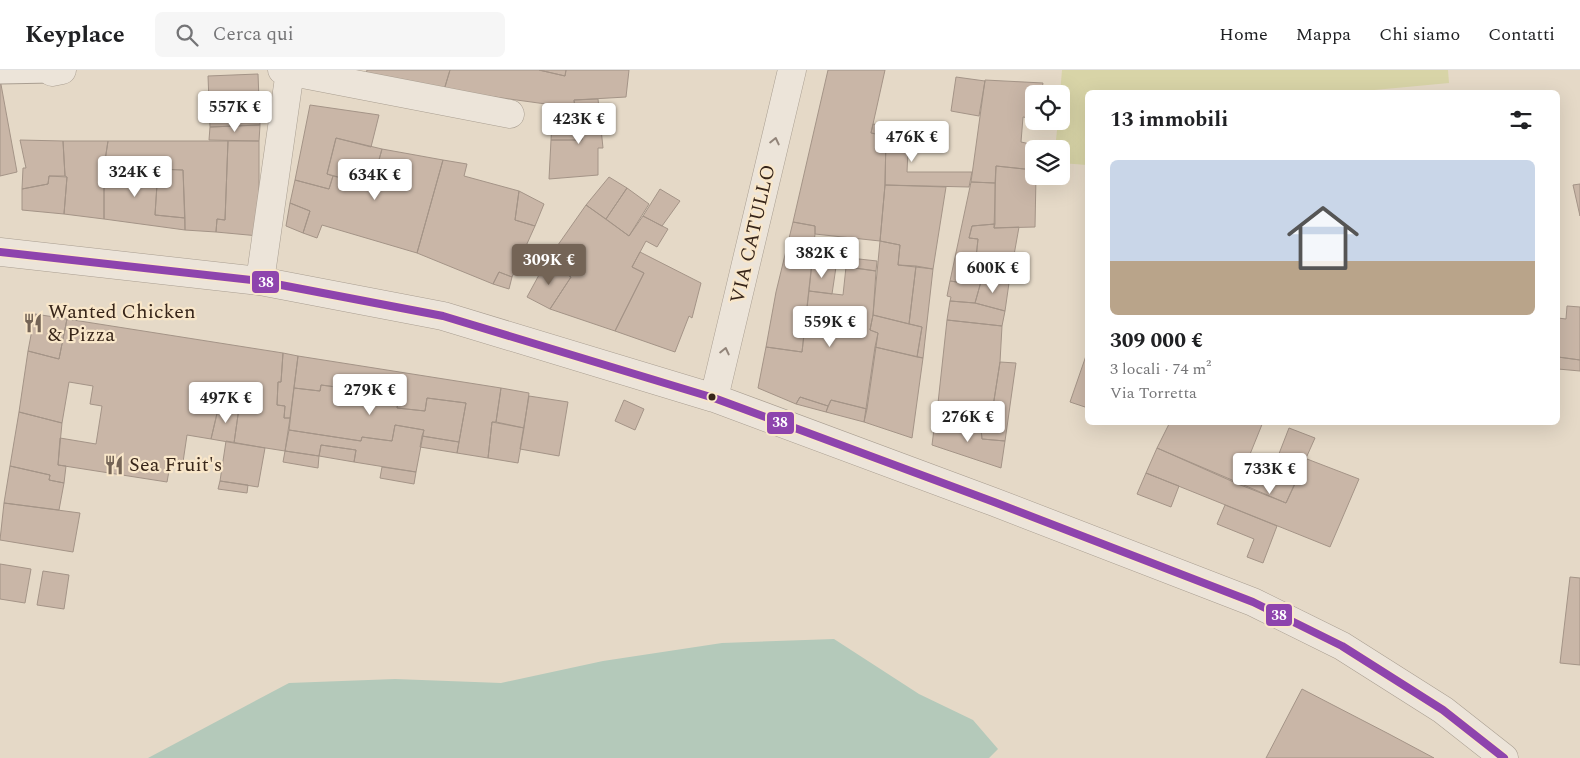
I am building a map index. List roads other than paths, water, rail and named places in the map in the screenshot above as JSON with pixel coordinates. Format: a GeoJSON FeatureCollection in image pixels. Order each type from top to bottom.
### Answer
{"type":"FeatureCollection","features":[{"type":"Feature","properties":{"kind":"street","name":"VIA CATULLO"},"geometry":{"type":"LineString","coordinates":[[714,398],[792,70]]}},
{"type":"Feature","properties":{"kind":"street"},"geometry":{"type":"LineString","coordinates":[[260,281],[286,71],[510,114]]}},
{"type":"Feature","properties":{"kind":"street"},"geometry":{"type":"LineString","coordinates":[[0,252],[260,281],[443,316],[714,398],[994,502],[1253,602],[1342,646],[1444,710],[1504,758]]}},
{"type":"Feature","properties":{"kind":"lane"},"geometry":{"type":"LineString","coordinates":[[0,73],[57,71]]}},
{"type":"Feature","properties":{"kind":"place","name":"Wanted Chicken & Pizza"},"geometry":{"type":"Point","coordinates":[33,323]}},
{"type":"Feature","properties":{"kind":"place","name":"Sea Fruit's"},"geometry":{"type":"Point","coordinates":[114,465]}}]}
